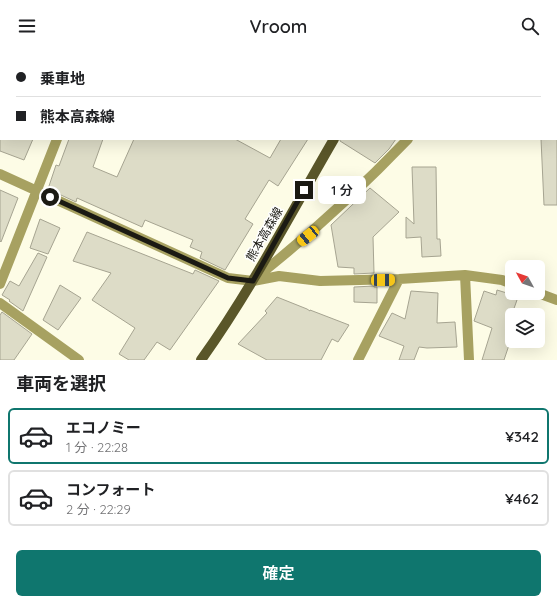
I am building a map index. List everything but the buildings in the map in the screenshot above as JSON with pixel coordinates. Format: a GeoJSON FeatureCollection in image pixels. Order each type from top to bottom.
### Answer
{"type":"FeatureCollection","features":[{"type":"Feature","properties":{"kind":"main road","name":"熊本高森線"},"geometry":{"type":"LineString","coordinates":[[201,360],[219,335],[253,281],[333,140]]}},
{"type":"Feature","properties":{"kind":"street"},"geometry":{"type":"LineString","coordinates":[[0,284],[57,140]]}},
{"type":"Feature","properties":{"kind":"street"},"geometry":{"type":"LineString","coordinates":[[253,281],[308,236],[379,169],[407,140]]}},
{"type":"Feature","properties":{"kind":"street"},"geometry":{"type":"LineString","coordinates":[[0,174],[228,278],[253,281],[279,276],[314,281],[399,279],[465,275],[505,281]]}},
{"type":"Feature","properties":{"kind":"street"},"geometry":{"type":"LineString","coordinates":[[465,275],[469,360]]}},
{"type":"Feature","properties":{"kind":"street"},"geometry":{"type":"LineString","coordinates":[[358,360],[399,279]]}},
{"type":"Feature","properties":{"kind":"street"},"geometry":{"type":"LineString","coordinates":[[545,296],[557,300]]}},
{"type":"Feature","properties":{"kind":"street"},"geometry":{"type":"LineString","coordinates":[[0,303],[79,360]]}},
{"type":"Feature","properties":{"kind":"route"},"geometry":{"type":"LineString","coordinates":[[50,197],[228,278],[253,281],[304,190]]}}]}
